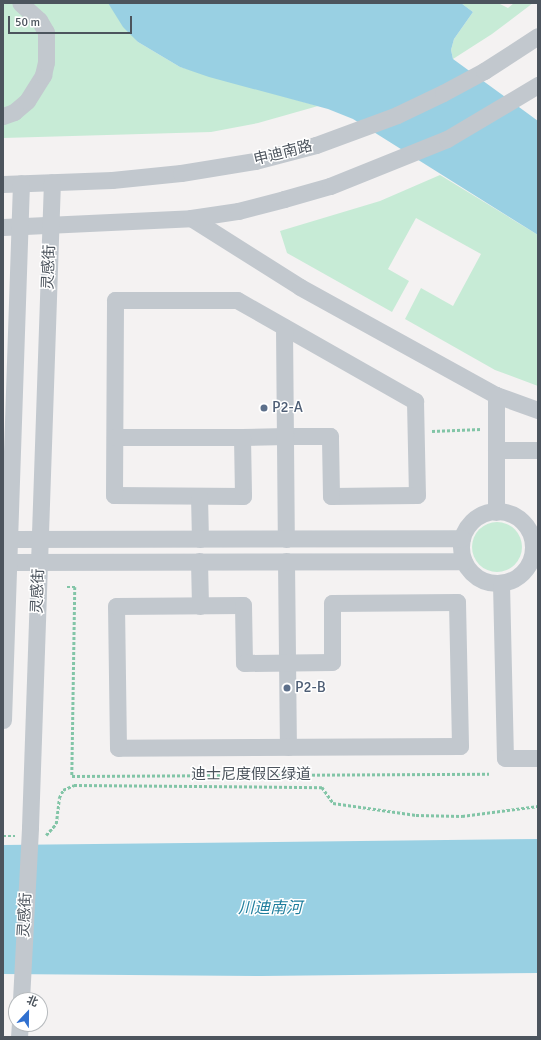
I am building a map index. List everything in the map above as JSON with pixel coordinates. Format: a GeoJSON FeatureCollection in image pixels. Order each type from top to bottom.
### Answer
{"type":"FeatureCollection","features":[{"type":"Feature","properties":{"kind":"street"},"geometry":{"type":"LineString","coordinates":[[3,116],[14,112],[27,101],[43,75],[46,62],[46,32],[39,20],[20,3]]}},
{"type":"Feature","properties":{"kind":"street","name":"申迪南路"},"geometry":{"type":"LineString","coordinates":[[3,184],[181,173],[255,161],[316,145],[353,133],[437,96],[484,71],[538,36]]}},
{"type":"Feature","properties":{"kind":"street"},"geometry":{"type":"LineString","coordinates":[[3,227],[191,218],[238,211],[330,186],[447,139],[538,85]]}},
{"type":"Feature","properties":{"kind":"street","name":"灵感街"},"geometry":{"type":"LineString","coordinates":[[21,992],[30,827],[52,182]]}},
{"type":"Feature","properties":{"kind":"street","name":"灵感街"},"geometry":{"type":"LineString","coordinates":[[3,720],[11,539],[21,227],[21,183]]}},
{"type":"Feature","properties":{"kind":"street"},"geometry":{"type":"LineString","coordinates":[[191,218],[300,287],[496,395],[538,410]]}},
{"type":"Feature","properties":{"kind":"street"},"geometry":{"type":"LineString","coordinates":[[115,437],[330,436],[331,496],[417,495],[415,402],[237,300],[115,300],[114,495],[243,496],[242,437]]}},
{"type":"Feature","properties":{"kind":"street"},"geometry":{"type":"LineString","coordinates":[[284,327],[286,538]]}},
{"type":"Feature","properties":{"kind":"street"},"geometry":{"type":"LineString","coordinates":[[496,395],[496,512]]}},
{"type":"Feature","properties":{"kind":"street"},"geometry":{"type":"LineString","coordinates":[[496,450],[538,450]]}},
{"type":"Feature","properties":{"kind":"street"},"geometry":{"type":"LineString","coordinates":[[199,496],[200,539]]}},
{"type":"Feature","properties":{"kind":"street"},"geometry":{"type":"LineString","coordinates":[[496,512],[508,513],[519,519],[528,528],[533,546],[530,563],[522,573],[512,580],[500,583],[478,578],[464,561],[462,538],[475,519],[496,512]]}},
{"type":"Feature","properties":{"kind":"street"},"geometry":{"type":"LineString","coordinates":[[11,539],[462,538]]}},
{"type":"Feature","properties":{"kind":"street"},"geometry":{"type":"LineString","coordinates":[[199,561],[200,606]]}},
{"type":"Feature","properties":{"kind":"street"},"geometry":{"type":"LineString","coordinates":[[286,561],[288,747]]}},
{"type":"Feature","properties":{"kind":"street"},"geometry":{"type":"LineString","coordinates":[[10,562],[464,561]]}},
{"type":"Feature","properties":{"kind":"street"},"geometry":{"type":"LineString","coordinates":[[500,583],[505,758],[538,758]]}},
{"type":"Feature","properties":{"kind":"street"},"geometry":{"type":"LineString","coordinates":[[457,602],[460,746],[118,748],[116,606],[243,605],[244,663],[288,662],[332,662],[332,603],[457,602]]}},
{"type":"Feature","properties":{"kind":"path"},"geometry":{"type":"LineString","coordinates":[[428,431],[483,429]]}},
{"type":"Feature","properties":{"kind":"path","name":"迪士尼度假区绿道"},"geometry":{"type":"LineString","coordinates":[[74,785],[322,787],[333,803],[416,815],[462,816],[538,806]]}},
{"type":"Feature","properties":{"kind":"green space"},"geometry":{"type":"Polygon","coordinates":[[[3,3],[108,3],[138,42],[180,67],[318,106],[258,123],[211,132],[3,138],[3,3]]]}},
{"type":"Feature","properties":{"kind":"green space"},"geometry":{"type":"Polygon","coordinates":[[[461,3],[498,3],[508,8],[514,3],[533,3],[492,34],[453,59],[451,50],[454,39],[473,12],[461,3]]]}},
{"type":"Feature","properties":{"kind":"green space"},"geometry":{"type":"Polygon","coordinates":[[[440,175],[538,235],[538,386],[495,370],[405,319],[421,288],[453,306],[481,254],[416,218],[388,269],[409,281],[392,312],[287,253],[280,231],[380,201],[440,175]]]}},
{"type":"Feature","properties":{"kind":"green space"},"geometry":{"type":"Polygon","coordinates":[[[497,522],[506,524],[515,529],[520,538],[522,547],[520,556],[515,565],[506,570],[497,572],[488,570],[479,565],[474,556],[472,547],[474,538],[479,529],[488,524],[497,522]]]}},
{"type":"Feature","properties":{"kind":"water"},"geometry":{"type":"Polygon","coordinates":[[[108,3],[461,3],[473,12],[454,39],[451,50],[453,59],[538,121],[538,235],[353,119],[328,109],[209,77],[180,67],[138,42],[123,27],[108,3]]]}},
{"type":"Feature","properties":{"kind":"water","name":"川迪南河"},"geometry":{"type":"Polygon","coordinates":[[[538,839],[538,973],[261,976],[3,974],[3,845],[538,839]]]}},
{"type":"Feature","properties":{"kind":"place","name":"P2-A"},"geometry":{"type":"Point","coordinates":[264,408]}},
{"type":"Feature","properties":{"kind":"place","name":"P2-B"},"geometry":{"type":"Point","coordinates":[287,688]}}]}
